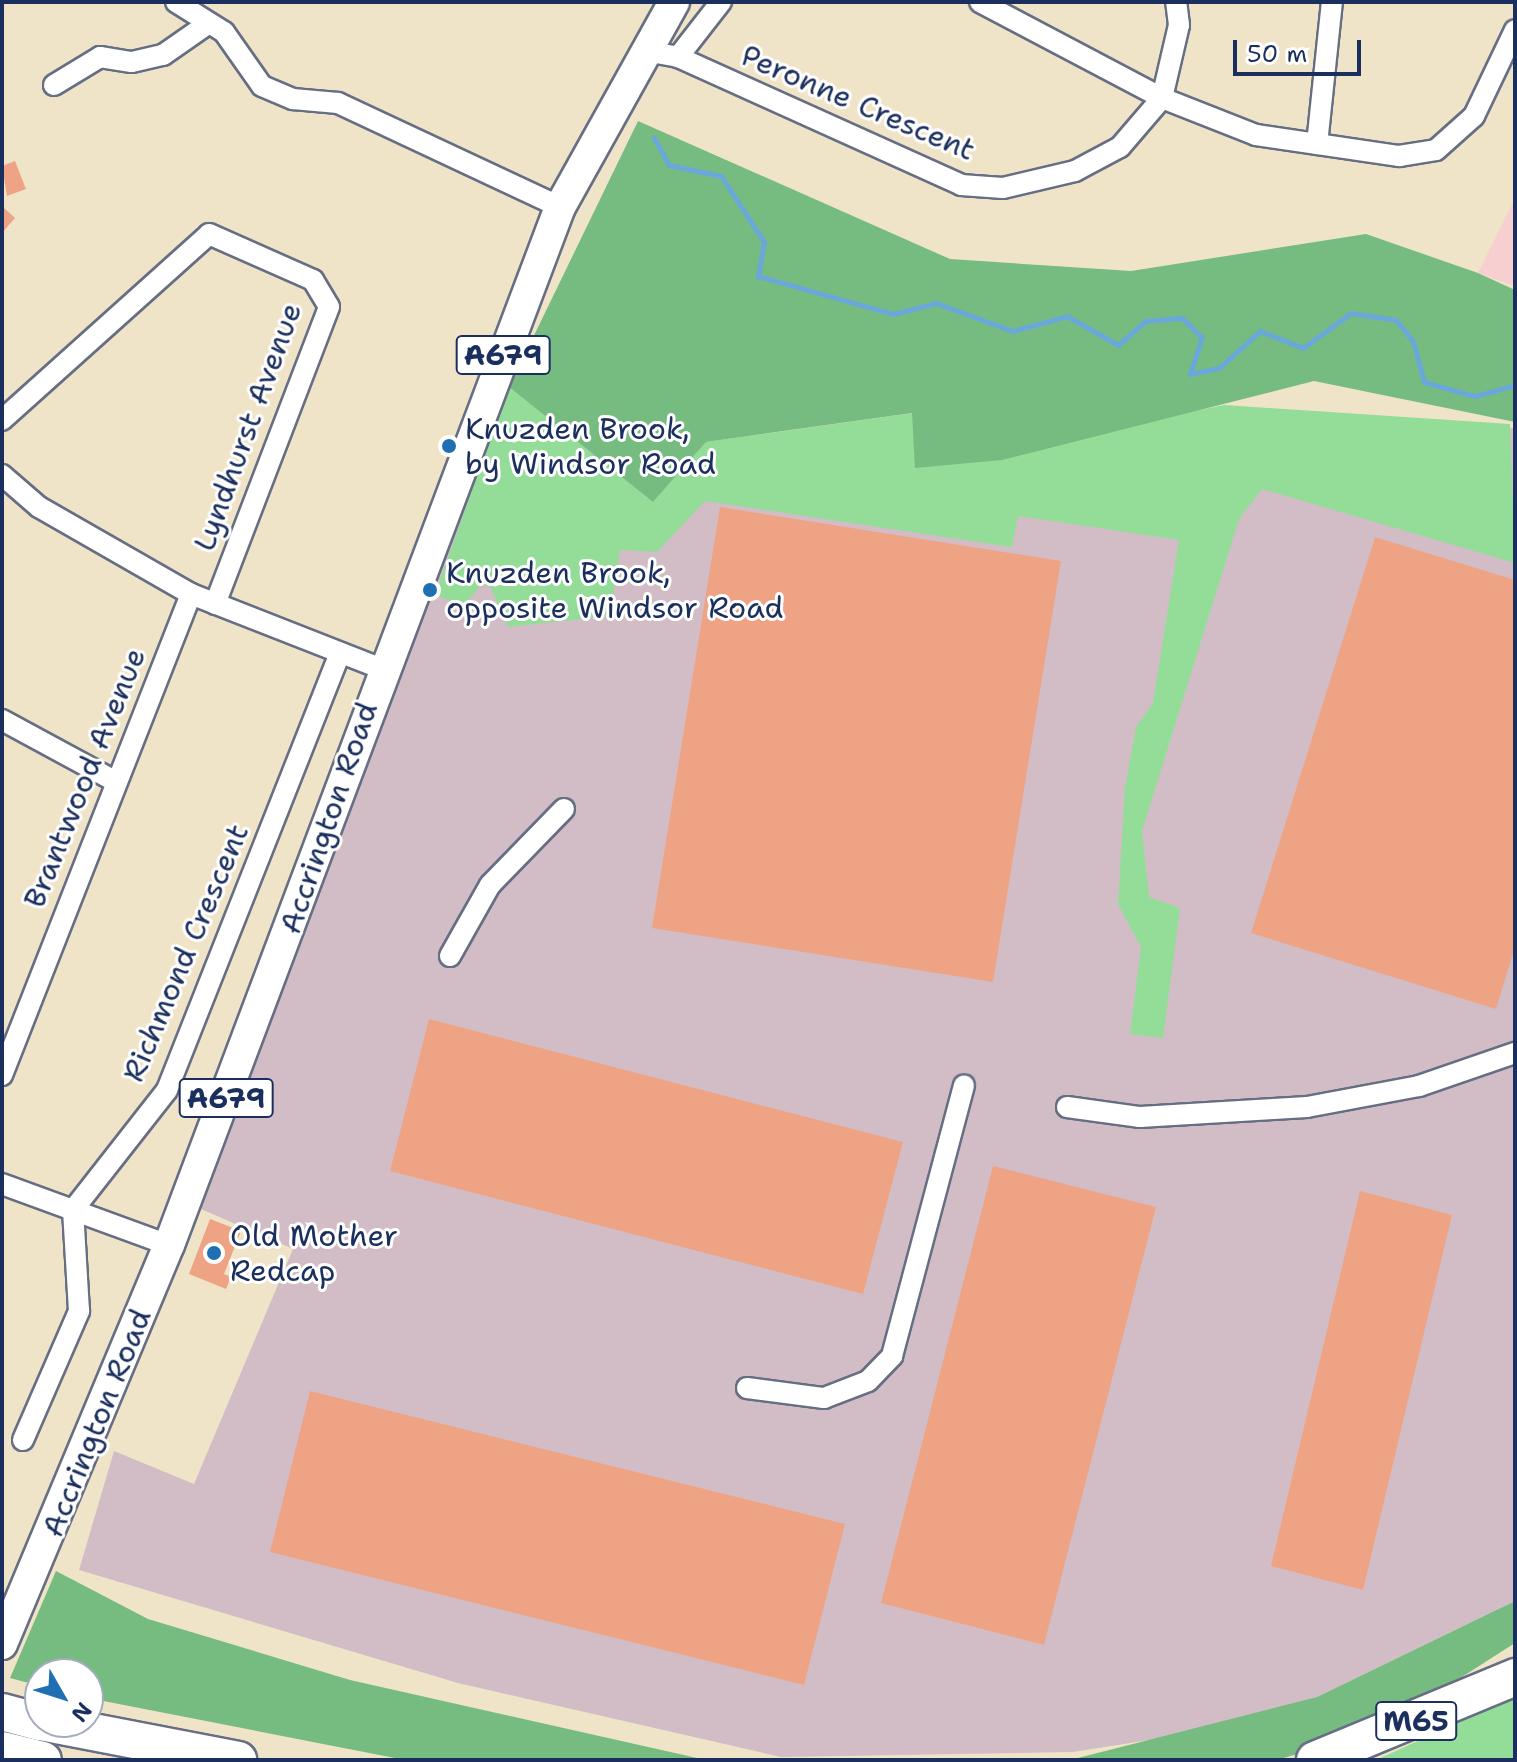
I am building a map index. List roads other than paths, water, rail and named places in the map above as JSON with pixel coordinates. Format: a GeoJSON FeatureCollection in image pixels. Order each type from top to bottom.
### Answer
{"type":"FeatureCollection","features":[{"type":"Feature","properties":{"kind":"highway","name":"M65"},"geometry":{"type":"LineString","coordinates":[[1315,1760],[1515,1677]]}},
{"type":"Feature","properties":{"kind":"highway"},"geometry":{"type":"LineString","coordinates":[[2,1712],[24,1718]]}},
{"type":"Feature","properties":{"kind":"highway"},"geometry":{"type":"LineString","coordinates":[[104,1734],[238,1760]]}},
{"type":"Feature","properties":{"kind":"highway"},"geometry":{"type":"LineString","coordinates":[[2,1750],[42,1760]]}},
{"type":"Feature","properties":{"kind":"main road","name":"Accrington Road"},"geometry":{"type":"LineString","coordinates":[[2,1644],[169,1245],[382,669],[560,207],[674,2]]}},
{"type":"Feature","properties":{"kind":"street"},"geometry":{"type":"LineString","coordinates":[[176,2],[224,32],[262,86],[293,99],[338,103],[560,207]]}},
{"type":"Feature","properties":{"kind":"street"},"geometry":{"type":"LineString","coordinates":[[678,57],[721,2]]}},
{"type":"Feature","properties":{"kind":"street"},"geometry":{"type":"LineString","coordinates":[[980,2],[1162,98],[1256,135],[1399,156],[1436,150],[1474,116],[1515,30]]}},
{"type":"Feature","properties":{"kind":"street","name":"Peronne Crescent"},"geometry":{"type":"LineString","coordinates":[[645,51],[678,57],[975,186],[1030,184],[1075,171],[1120,147],[1162,98],[1179,25],[1176,2]]}},
{"type":"Feature","properties":{"kind":"street"},"geometry":{"type":"LineString","coordinates":[[1317,144],[1332,2]]}},
{"type":"Feature","properties":{"kind":"street"},"geometry":{"type":"LineString","coordinates":[[54,85],[100,57],[132,62],[163,55],[209,23]]}},
{"type":"Feature","properties":{"kind":"street","name":"Lyndhurst Avenue"},"geometry":{"type":"LineString","coordinates":[[2,420],[209,234],[313,280],[329,307],[215,604]]}},
{"type":"Feature","properties":{"kind":"street"},"geometry":{"type":"LineString","coordinates":[[2,475],[39,507],[191,594],[382,669]]}},
{"type":"Feature","properties":{"kind":"street","name":"Brantwood Avenue"},"geometry":{"type":"LineString","coordinates":[[2,1075],[113,780],[191,594]]}},
{"type":"Feature","properties":{"kind":"street","name":"Richmond Crescent"},"geometry":{"type":"LineString","coordinates":[[73,1210],[167,1090],[340,653]]}},
{"type":"Feature","properties":{"kind":"street"},"geometry":{"type":"LineString","coordinates":[[2,720],[113,780]]}},
{"type":"Feature","properties":{"kind":"street"},"geometry":{"type":"LineString","coordinates":[[450,956],[490,885],[564,809]]}},
{"type":"Feature","properties":{"kind":"street"},"geometry":{"type":"LineString","coordinates":[[1067,1107],[1140,1117],[1307,1107],[1419,1086],[1515,1053]]}},
{"type":"Feature","properties":{"kind":"street"},"geometry":{"type":"LineString","coordinates":[[747,1388],[824,1398],[868,1381],[892,1356],[964,1085]]}},
{"type":"Feature","properties":{"kind":"street"},"geometry":{"type":"LineString","coordinates":[[2,1184],[169,1245]]}},
{"type":"Feature","properties":{"kind":"street"},"geometry":{"type":"LineString","coordinates":[[23,1440],[79,1311],[73,1210]]}},
{"type":"Feature","properties":{"kind":"waterway"},"geometry":{"type":"LineString","coordinates":[[654,138],[669,165],[721,176],[764,242],[758,276],[893,314],[936,303],[1013,331],[1067,316],[1118,345],[1146,321],[1182,318],[1202,337],[1190,374],[1219,368],[1260,331],[1303,348],[1351,313],[1396,320],[1413,341],[1424,382],[1475,396],[1515,385]]}},
{"type":"Feature","properties":{"kind":"place","name":"Knuzden Brook, by Windsor Road"},"geometry":{"type":"Point","coordinates":[449,446]}},
{"type":"Feature","properties":{"kind":"place","name":"Knuzden Brook, opposite Windsor Road"},"geometry":{"type":"Point","coordinates":[430,590]}},
{"type":"Feature","properties":{"kind":"place","name":"Old Mother Redcap"},"geometry":{"type":"Point","coordinates":[214,1253]}}]}
